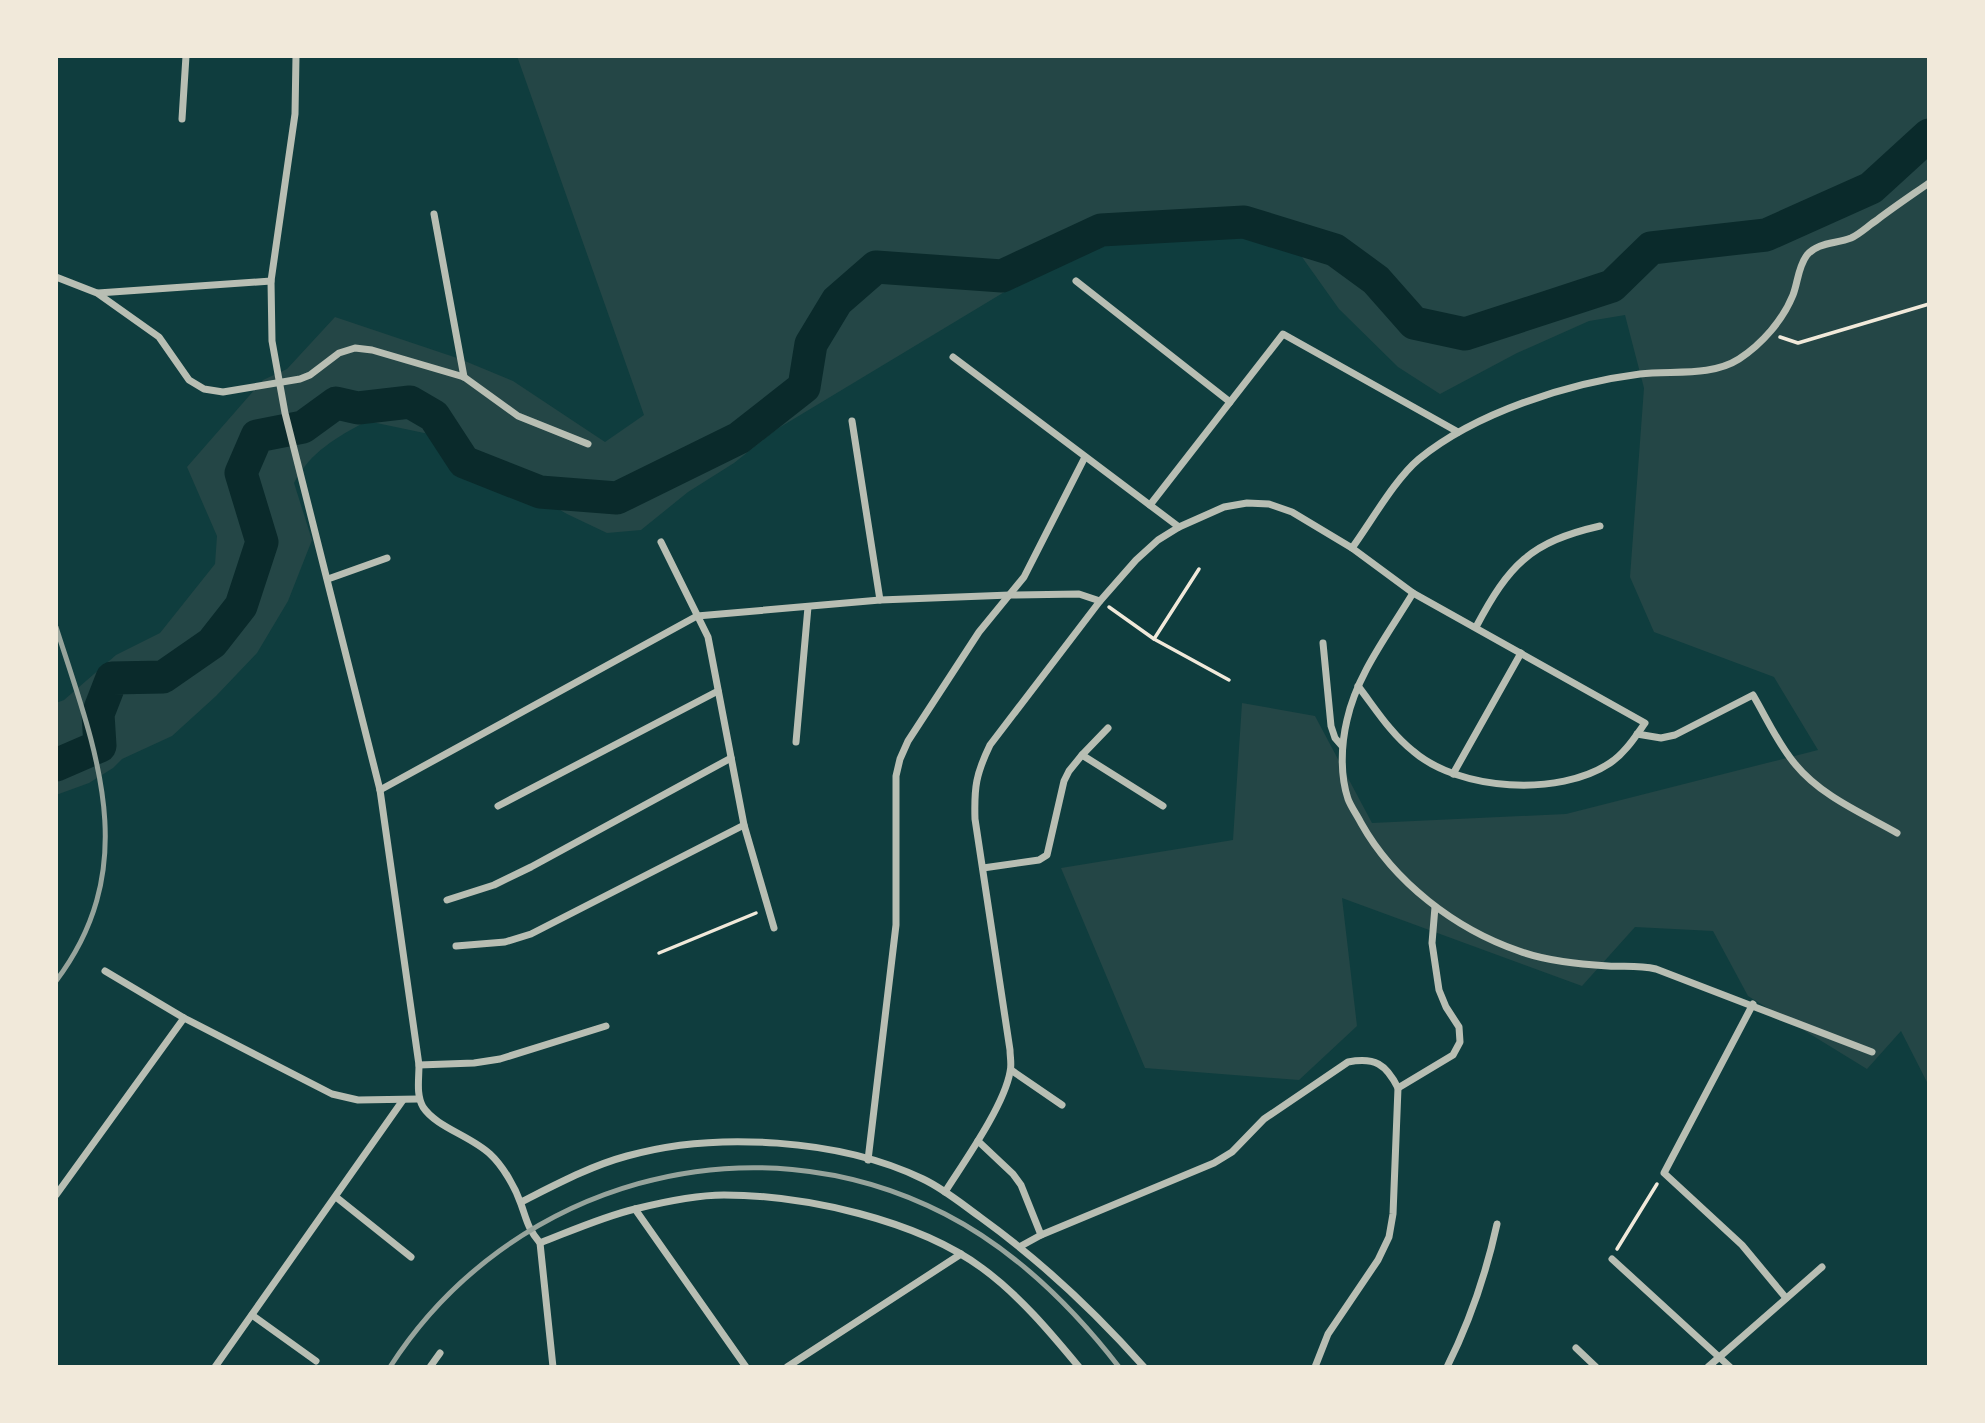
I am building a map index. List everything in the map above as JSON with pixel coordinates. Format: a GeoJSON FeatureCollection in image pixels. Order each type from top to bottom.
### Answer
{"type":"FeatureCollection","features":[{"type":"Feature","properties":{"kind":"street"},"geometry":{"type":"LineString","coordinates":[[181,120],[186,56]]}},
{"type":"Feature","properties":{"kind":"street"},"geometry":{"type":"LineString","coordinates":[[296,56],[294,126],[271,281],[272,341],[285,413],[380,790],[419,1065],[418,1099],[435,1120],[469,1138],[491,1155],[521,1202],[529,1230],[540,1243],[554,1367]]}},
{"type":"Feature","properties":{"kind":"street"},"geometry":{"type":"LineString","coordinates":[[1352,548],[1418,460],[1458,432],[1510,407],[1605,380],[1724,367],[1739,359],[1769,332],[1785,311],[1794,293],[1801,265],[1808,254],[1817,247],[1851,237],[1929,183]]}},
{"type":"Feature","properties":{"kind":"street"},"geometry":{"type":"LineString","coordinates":[[434,214],[464,377]]}},
{"type":"Feature","properties":{"kind":"street"},"geometry":{"type":"LineString","coordinates":[[56,277],[97,293],[159,337],[189,380],[204,389],[223,392],[280,383],[310,375],[339,353],[355,348],[372,350],[464,377],[518,416],[588,444]]}},
{"type":"Feature","properties":{"kind":"street"},"geometry":{"type":"LineString","coordinates":[[97,293],[271,281]]}},
{"type":"Feature","properties":{"kind":"street"},"geometry":{"type":"LineString","coordinates":[[1076,281],[1230,402]]}},
{"type":"Feature","properties":{"kind":"street"},"geometry":{"type":"LineString","coordinates":[[1150,505],[1283,334],[1458,432]]}},
{"type":"Feature","properties":{"kind":"street"},"geometry":{"type":"LineString","coordinates":[[953,357],[1178,527]]}},
{"type":"Feature","properties":{"kind":"street"},"geometry":{"type":"LineString","coordinates":[[852,421],[880,600]]}},
{"type":"Feature","properties":{"kind":"street"},"geometry":{"type":"LineString","coordinates":[[867,1160],[896,925],[896,776],[900,759],[908,741],[979,632],[1024,577],[1085,457]]}},
{"type":"Feature","properties":{"kind":"street"},"geometry":{"type":"LineString","coordinates":[[945,1192],[978,1141],[1006,1087],[1011,1070],[975,819],[978,770],[990,745],[1100,601],[1157,540],[1178,527],[1224,507],[1247,503],[1269,504],[1293,512],[1352,548],[1413,593],[1645,723],[1629,746],[1610,763],[1581,776],[1549,783],[1513,785],[1480,781],[1453,774],[1413,752],[1396,735],[1358,686]]}},
{"type":"Feature","properties":{"kind":"street"},"geometry":{"type":"LineString","coordinates":[[1476,627],[1492,597],[1511,571],[1537,548],[1567,533],[1600,526]]}},
{"type":"Feature","properties":{"kind":"street"},"geometry":{"type":"LineString","coordinates":[[661,542],[708,637],[744,825],[774,928]]}},
{"type":"Feature","properties":{"kind":"street"},"geometry":{"type":"LineString","coordinates":[[328,579],[387,558]]}},
{"type":"Feature","properties":{"kind":"street"},"geometry":{"type":"LineString","coordinates":[[1413,593],[1358,686],[1347,719],[1342,746],[1349,800],[1375,848],[1435,907],[1478,934],[1520,952],[1550,959],[1609,966],[1640,965],[1656,969],[1753,1004],[1872,1052]]}},
{"type":"Feature","properties":{"kind":"street"},"geometry":{"type":"LineString","coordinates":[[380,790],[697,616],[880,600],[1010,594],[1079,594],[1100,601]]}},
{"type":"Feature","properties":{"kind":"street"},"geometry":{"type":"LineString","coordinates":[[796,742],[808,607]]}},
{"type":"Feature","properties":{"kind":"street"},"geometry":{"type":"LineString","coordinates":[[1323,643],[1331,726],[1335,738],[1342,746]]}},
{"type":"Feature","properties":{"kind":"street"},"geometry":{"type":"LineString","coordinates":[[1453,774],[1521,653]]}},
{"type":"Feature","properties":{"kind":"street"},"geometry":{"type":"LineString","coordinates":[[498,806],[718,691]]}},
{"type":"Feature","properties":{"kind":"street"},"geometry":{"type":"LineString","coordinates":[[1637,734],[1661,738],[1675,735],[1753,695],[1793,762],[1811,782],[1897,833]]}},
{"type":"Feature","properties":{"kind":"street"},"geometry":{"type":"LineString","coordinates":[[983,868],[1040,860],[1047,855],[1064,781],[1082,755],[1108,729]]}},
{"type":"Feature","properties":{"kind":"street"},"geometry":{"type":"LineString","coordinates":[[1082,755],[1163,806]]}},
{"type":"Feature","properties":{"kind":"street"},"geometry":{"type":"LineString","coordinates":[[447,900],[494,885],[531,867],[731,758]]}},
{"type":"Feature","properties":{"kind":"street"},"geometry":{"type":"LineString","coordinates":[[456,946],[505,942],[531,934],[744,825]]}},
{"type":"Feature","properties":{"kind":"street"},"geometry":{"type":"LineString","coordinates":[[1398,1088],[1453,1055],[1460,1042],[1459,1027],[1439,990],[1432,943],[1435,907]]}},
{"type":"Feature","properties":{"kind":"street"},"geometry":{"type":"LineString","coordinates":[[105,971],[184,1018],[332,1094],[358,1100],[418,1099]]}},
{"type":"Feature","properties":{"kind":"street"},"geometry":{"type":"LineString","coordinates":[[1753,1004],[1664,1173],[1742,1245],[1786,1298]]}},
{"type":"Feature","properties":{"kind":"street"},"geometry":{"type":"LineString","coordinates":[[56,1195],[184,1018]]}},
{"type":"Feature","properties":{"kind":"street"},"geometry":{"type":"LineString","coordinates":[[419,1065],[500,1059],[606,1026]]}},
{"type":"Feature","properties":{"kind":"street"},"geometry":{"type":"LineString","coordinates":[[1021,1246],[1041,1235],[1214,1163],[1232,1152],[1264,1119],[1348,1062],[1375,1062],[1390,1072],[1398,1088],[1393,1214],[1389,1237],[1378,1260],[1328,1334],[1315,1367]]}},
{"type":"Feature","properties":{"kind":"street"},"geometry":{"type":"LineString","coordinates":[[1011,1070],[1062,1105]]}},
{"type":"Feature","properties":{"kind":"street"},"geometry":{"type":"LineString","coordinates":[[215,1367],[403,1100]]}},
{"type":"Feature","properties":{"kind":"street"},"geometry":{"type":"LineString","coordinates":[[978,1141],[1021,1185],[1041,1235]]}},
{"type":"Feature","properties":{"kind":"street"},"geometry":{"type":"LineString","coordinates":[[521,1202],[615,1160],[672,1145],[777,1143],[826,1149],[898,1168],[945,1192],[1021,1246],[1074,1295],[1144,1367]]}},
{"type":"Feature","properties":{"kind":"street"},"geometry":{"type":"LineString","coordinates":[[540,1243],[635,1209],[721,1195],[765,1197],[826,1207],[886,1222],[939,1241],[984,1268],[1017,1298],[1079,1367]]}},
{"type":"Feature","properties":{"kind":"street"},"geometry":{"type":"LineString","coordinates":[[336,1197],[411,1257]]}},
{"type":"Feature","properties":{"kind":"street"},"geometry":{"type":"LineString","coordinates":[[635,1209],[746,1367]]}},
{"type":"Feature","properties":{"kind":"street"},"geometry":{"type":"LineString","coordinates":[[1447,1367],[1477,1298],[1489,1263],[1497,1224]]}},
{"type":"Feature","properties":{"kind":"street"},"geometry":{"type":"LineString","coordinates":[[787,1367],[961,1254]]}},
{"type":"Feature","properties":{"kind":"street"},"geometry":{"type":"LineString","coordinates":[[1612,1259],[1730,1367]]}},
{"type":"Feature","properties":{"kind":"street"},"geometry":{"type":"LineString","coordinates":[[1708,1367],[1822,1267]]}},
{"type":"Feature","properties":{"kind":"street"},"geometry":{"type":"LineString","coordinates":[[252,1315],[316,1361]]}},
{"type":"Feature","properties":{"kind":"street"},"geometry":{"type":"LineString","coordinates":[[1576,1348],[1596,1367]]}},
{"type":"Feature","properties":{"kind":"street"},"geometry":{"type":"LineString","coordinates":[[430,1367],[440,1353]]}},
{"type":"Feature","properties":{"kind":"path"},"geometry":{"type":"LineString","coordinates":[[1769,332],[1798,343],[1929,304]]}},
{"type":"Feature","properties":{"kind":"path"},"geometry":{"type":"LineString","coordinates":[[1154,639],[1199,569]]}},
{"type":"Feature","properties":{"kind":"path"},"geometry":{"type":"LineString","coordinates":[[1100,601],[1154,639],[1229,681]]}},
{"type":"Feature","properties":{"kind":"path"},"geometry":{"type":"LineString","coordinates":[[659,953],[768,908]]}},
{"type":"Feature","properties":{"kind":"path"},"geometry":{"type":"LineString","coordinates":[[1612,1259],[1664,1173]]}},
{"type":"Feature","properties":{"kind":"shaded area"},"geometry":{"type":"Polygon","coordinates":[[[517,56],[1929,56],[1929,1086],[1901,1031],[1867,1069],[1748,996],[1713,931],[1635,927],[1582,986],[1342,898],[1357,1026],[1299,1080],[1145,1068],[1061,868],[1233,840],[1242,703],[1315,716],[1372,823],[1566,814],[1818,750],[1774,677],[1654,632],[1630,577],[1644,388],[1625,315],[1589,321],[1517,353],[1440,394],[1398,367],[1339,309],[1302,257],[1288,231],[1259,223],[1185,224],[1099,240],[1011,288],[777,429],[734,463],[688,492],[641,530],[607,533],[567,514],[429,434],[367,421],[335,439],[316,454],[294,483],[312,540],[288,601],[257,653],[216,696],[172,736],[122,759],[89,783],[56,795],[56,703],[64,700],[116,655],[160,633],[215,564],[217,536],[187,467],[263,380],[287,369],[335,317],[460,359],[513,381],[605,442],[644,415],[517,56]]]}},
{"type":"Feature","properties":{"kind":"waterway"},"geometry":{"type":"LineString","coordinates":[[56,765],[100,746],[98,714],[112,678],[163,677],[212,643],[241,606],[262,542],[241,473],[257,436],[303,427],[336,403],[358,408],[410,402],[434,416],[464,462],[540,492],[617,498],[739,438],[804,387],[811,344],[837,301],[876,267],[1002,276],[1101,230],[1244,222],[1335,250],[1376,280],[1414,323],[1465,334],[1612,286],[1651,248],[1766,235],[1871,188],[1929,135]]}},
{"type":"Feature","properties":{"kind":"railway"},"geometry":{"type":"LineString","coordinates":[[56,627],[85,717],[96,762],[104,806],[105,850],[99,893],[83,937],[56,981]]}},
{"type":"Feature","properties":{"kind":"railway"},"geometry":{"type":"LineString","coordinates":[[390,1367],[440,1303],[499,1251],[566,1211],[638,1184],[714,1170],[792,1169],[870,1184],[945,1214],[971,1228],[1040,1281],[1081,1322],[1119,1367]]}}]}
